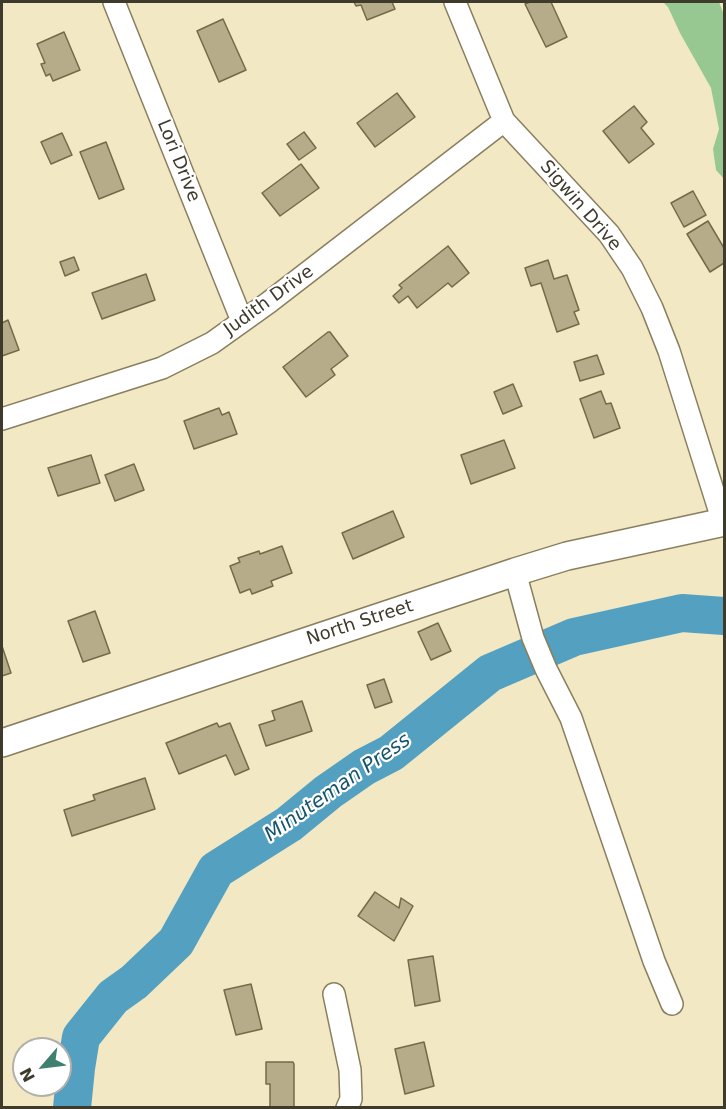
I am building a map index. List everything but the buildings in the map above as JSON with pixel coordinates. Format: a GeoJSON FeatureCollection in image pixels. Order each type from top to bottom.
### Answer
{"type":"FeatureCollection","features":[{"type":"Feature","properties":{"kind":"main road","name":"North Street"},"geometry":{"type":"LineString","coordinates":[[2,743],[567,556],[724,522]]}},
{"type":"Feature","properties":{"kind":"street","name":"Lori Drive"},"geometry":{"type":"LineString","coordinates":[[114,2],[242,321]]}},
{"type":"Feature","properties":{"kind":"street","name":"Sigwin Drive"},"geometry":{"type":"LineString","coordinates":[[455,2],[504,121],[609,234],[632,268],[652,308],[669,351],[724,522]]}},
{"type":"Feature","properties":{"kind":"street","name":"Judith Drive"},"geometry":{"type":"LineString","coordinates":[[2,419],[162,368],[212,342],[268,303],[504,121]]}},
{"type":"Feature","properties":{"kind":"street"},"geometry":{"type":"LineString","coordinates":[[515,572],[533,638],[571,718],[654,961],[672,1004]]}},
{"type":"Feature","properties":{"kind":"street"},"geometry":{"type":"LineString","coordinates":[[334,994],[350,1070],[351,1099],[347,1107]]}},
{"type":"Feature","properties":{"kind":"green space"},"geometry":{"type":"Polygon","coordinates":[[[663,2],[719,2],[724,15],[724,179],[716,170],[713,149],[719,129],[711,88],[668,7],[663,2]]]}},
{"type":"Feature","properties":{"kind":"waterway","name":"Minuteman Press"},"geometry":{"type":"LineString","coordinates":[[72,1108],[81,1037],[113,997],[134,982],[176,942],[216,870],[289,824],[328,792],[364,767],[391,753],[490,673],[574,637],[682,613],[724,616]]}}]}
